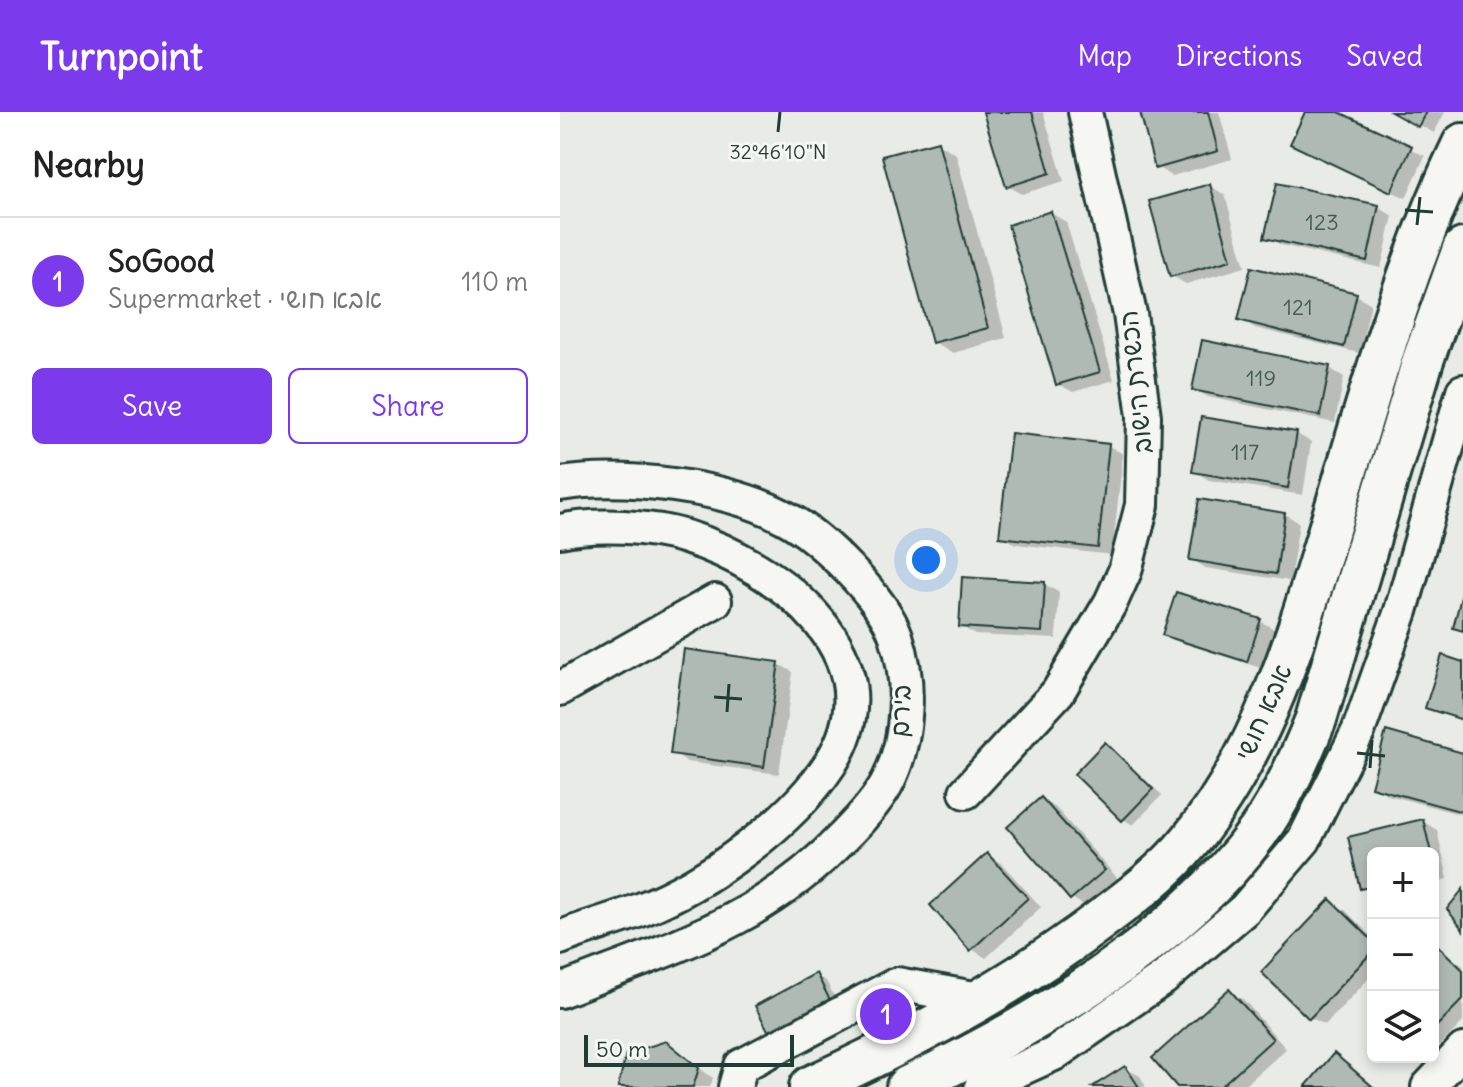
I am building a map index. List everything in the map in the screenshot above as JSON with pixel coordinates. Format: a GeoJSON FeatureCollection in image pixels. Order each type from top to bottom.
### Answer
{"type":"FeatureCollection","features":[{"type":"Feature","properties":{"kind":"main road","name":"אבא חושי"},"geometry":{"type":"LineString","coordinates":[[810,1087],[985,1000],[1130,898],[1189,843],[1251,745],[1303,618],[1411,267],[1440,192],[1463,144]]}},
{"type":"Feature","properties":{"kind":"main road","name":"אבא חושי"},"geometry":{"type":"LineString","coordinates":[[907,1087],[998,1044],[1095,980],[1175,919],[1221,876],[1258,832],[1293,776],[1316,719],[1423,360],[1463,249]]}},
{"type":"Feature","properties":{"kind":"street","name":"הכשרת הישוב"},"geometry":{"type":"LineString","coordinates":[[966,792],[1058,692],[1116,591],[1142,505],[1144,416],[1130,314],[1085,112]]}},
{"type":"Feature","properties":{"kind":"street"},"geometry":{"type":"LineString","coordinates":[[981,1087],[1054,1054],[1164,978],[1245,909],[1304,840],[1368,705],[1401,611],[1463,391]]}},
{"type":"Feature","properties":{"kind":"street","name":"בירם"},"geometry":{"type":"LineString","coordinates":[[560,484],[646,483],[703,491],[785,517],[825,546],[861,582],[895,635],[906,695],[902,741],[888,780],[859,821],[817,865],[749,914],[688,944],[560,991]]}},
{"type":"Feature","properties":{"kind":"street","name":"בירם"},"geometry":{"type":"LineString","coordinates":[[560,531],[603,526],[684,536],[759,567],[807,606],[843,655],[849,691],[847,726],[831,763],[803,796],[754,841],[704,877],[642,909],[560,938]]}},
{"type":"Feature","properties":{"kind":"street"},"geometry":{"type":"LineString","coordinates":[[560,689],[715,601]]}},
{"type":"Feature","properties":{"kind":"street"},"geometry":{"type":"LineString","coordinates":[[735,1087],[741,1066],[897,984],[985,1000]]}},
{"type":"Feature","properties":{"kind":"street"},"geometry":{"type":"LineString","coordinates":[[1428,1087],[1463,1050]]}},
{"type":"Feature","properties":{"kind":"building"},"geometry":{"type":"Polygon","coordinates":[[[983,112],[1032,112],[1050,173],[1006,187],[983,112]]]}},
{"type":"Feature","properties":{"kind":"building"},"geometry":{"type":"Polygon","coordinates":[[[1140,112],[1208,112],[1218,151],[1155,169],[1140,112]]]}},
{"type":"Feature","properties":{"kind":"building"},"geometry":{"type":"Polygon","coordinates":[[[1305,112],[1339,112],[1412,146],[1391,192],[1290,144],[1305,112]]]}},
{"type":"Feature","properties":{"kind":"building"},"geometry":{"type":"Polygon","coordinates":[[[1391,112],[1426,112],[1418,127],[1391,112]]]}},
{"type":"Feature","properties":{"kind":"building"},"geometry":{"type":"Polygon","coordinates":[[[938,141],[988,328],[932,343],[882,156],[938,141]]]}},
{"type":"Feature","properties":{"kind":"building"},"geometry":{"type":"Polygon","coordinates":[[[1277,183],[1379,205],[1367,261],[1264,238],[1277,183]]]}},
{"type":"Feature","properties":{"kind":"building"},"geometry":{"type":"Polygon","coordinates":[[[1210,184],[1231,260],[1170,277],[1149,201],[1210,184]]]}},
{"type":"Feature","properties":{"kind":"building"},"geometry":{"type":"Polygon","coordinates":[[[1051,211],[1100,372],[1056,385],[1008,225],[1051,211]]]}},
{"type":"Feature","properties":{"kind":"building"},"geometry":{"type":"Polygon","coordinates":[[[1251,267],[1357,293],[1344,347],[1238,320],[1251,267]]]}},
{"type":"Feature","properties":{"kind":"building"},"geometry":{"type":"Polygon","coordinates":[[[1202,340],[1330,366],[1320,416],[1192,390],[1202,340]]]}},
{"type":"Feature","properties":{"kind":"building"},"geometry":{"type":"Polygon","coordinates":[[[1201,417],[1297,432],[1288,488],[1192,472],[1201,417]]]}},
{"type":"Feature","properties":{"kind":"building"},"geometry":{"type":"Polygon","coordinates":[[[1011,433],[1109,444],[1098,548],[999,537],[1011,433]]]}},
{"type":"Feature","properties":{"kind":"building"},"geometry":{"type":"Polygon","coordinates":[[[1199,499],[1285,513],[1276,574],[1189,560],[1199,499]]]}},
{"type":"Feature","properties":{"kind":"building"},"geometry":{"type":"Polygon","coordinates":[[[962,577],[1045,582],[1042,632],[959,627],[962,577]]]}},
{"type":"Feature","properties":{"kind":"building"},"geometry":{"type":"Polygon","coordinates":[[[1463,589],[1463,631],[1453,628],[1463,589]]]}},
{"type":"Feature","properties":{"kind":"building"},"geometry":{"type":"Polygon","coordinates":[[[1176,592],[1261,619],[1247,662],[1162,635],[1176,592]]]}},
{"type":"Feature","properties":{"kind":"building"},"geometry":{"type":"Polygon","coordinates":[[[684,649],[779,662],[764,767],[670,754],[684,649]]]}},
{"type":"Feature","properties":{"kind":"building"},"geometry":{"type":"Polygon","coordinates":[[[1442,655],[1463,662],[1463,720],[1425,708],[1442,655]]]}},
{"type":"Feature","properties":{"kind":"building"},"geometry":{"type":"Polygon","coordinates":[[[1386,731],[1463,753],[1463,812],[1371,787],[1386,731]]]}},
{"type":"Feature","properties":{"kind":"building"},"geometry":{"type":"Polygon","coordinates":[[[1105,742],[1153,789],[1122,821],[1074,774],[1105,742]]]}},
{"type":"Feature","properties":{"kind":"building"},"geometry":{"type":"Polygon","coordinates":[[[1041,797],[1105,870],[1070,900],[1007,827],[1041,797]]]}},
{"type":"Feature","properties":{"kind":"building"},"geometry":{"type":"Polygon","coordinates":[[[1423,819],[1430,847],[1367,847],[1367,887],[1360,889],[1348,837],[1423,819]]]}},
{"type":"Feature","properties":{"kind":"building"},"geometry":{"type":"Polygon","coordinates":[[[987,853],[1028,898],[970,951],[930,905],[987,853]]]}},
{"type":"Feature","properties":{"kind":"building"},"geometry":{"type":"Polygon","coordinates":[[[1463,889],[1463,930],[1447,909],[1463,889]]]}},
{"type":"Feature","properties":{"kind":"building"},"geometry":{"type":"Polygon","coordinates":[[[1330,899],[1367,935],[1367,957],[1309,1019],[1261,972],[1330,899]]]}},
{"type":"Feature","properties":{"kind":"building"},"geometry":{"type":"Polygon","coordinates":[[[1439,947],[1463,970],[1463,999],[1439,1024],[1439,947]]]}},
{"type":"Feature","properties":{"kind":"building"},"geometry":{"type":"Polygon","coordinates":[[[816,973],[832,1004],[771,1036],[755,1006],[816,973]]]}},
{"type":"Feature","properties":{"kind":"building"},"geometry":{"type":"Polygon","coordinates":[[[1229,989],[1273,1039],[1220,1087],[1177,1087],[1152,1058],[1229,989]]]}},
{"type":"Feature","properties":{"kind":"building"},"geometry":{"type":"Polygon","coordinates":[[[666,1041],[699,1068],[693,1087],[618,1087],[626,1054],[666,1041]]]}},
{"type":"Feature","properties":{"kind":"building"},"geometry":{"type":"Polygon","coordinates":[[[1334,1053],[1373,1087],[1305,1087],[1334,1053]]]}},
{"type":"Feature","properties":{"kind":"building"},"geometry":{"type":"Polygon","coordinates":[[[1125,1066],[1139,1087],[1092,1087],[1125,1066]]]}},
{"type":"Feature","properties":{"kind":"place","name":"SoGood"},"geometry":{"type":"Point","coordinates":[886,1014]}}]}
